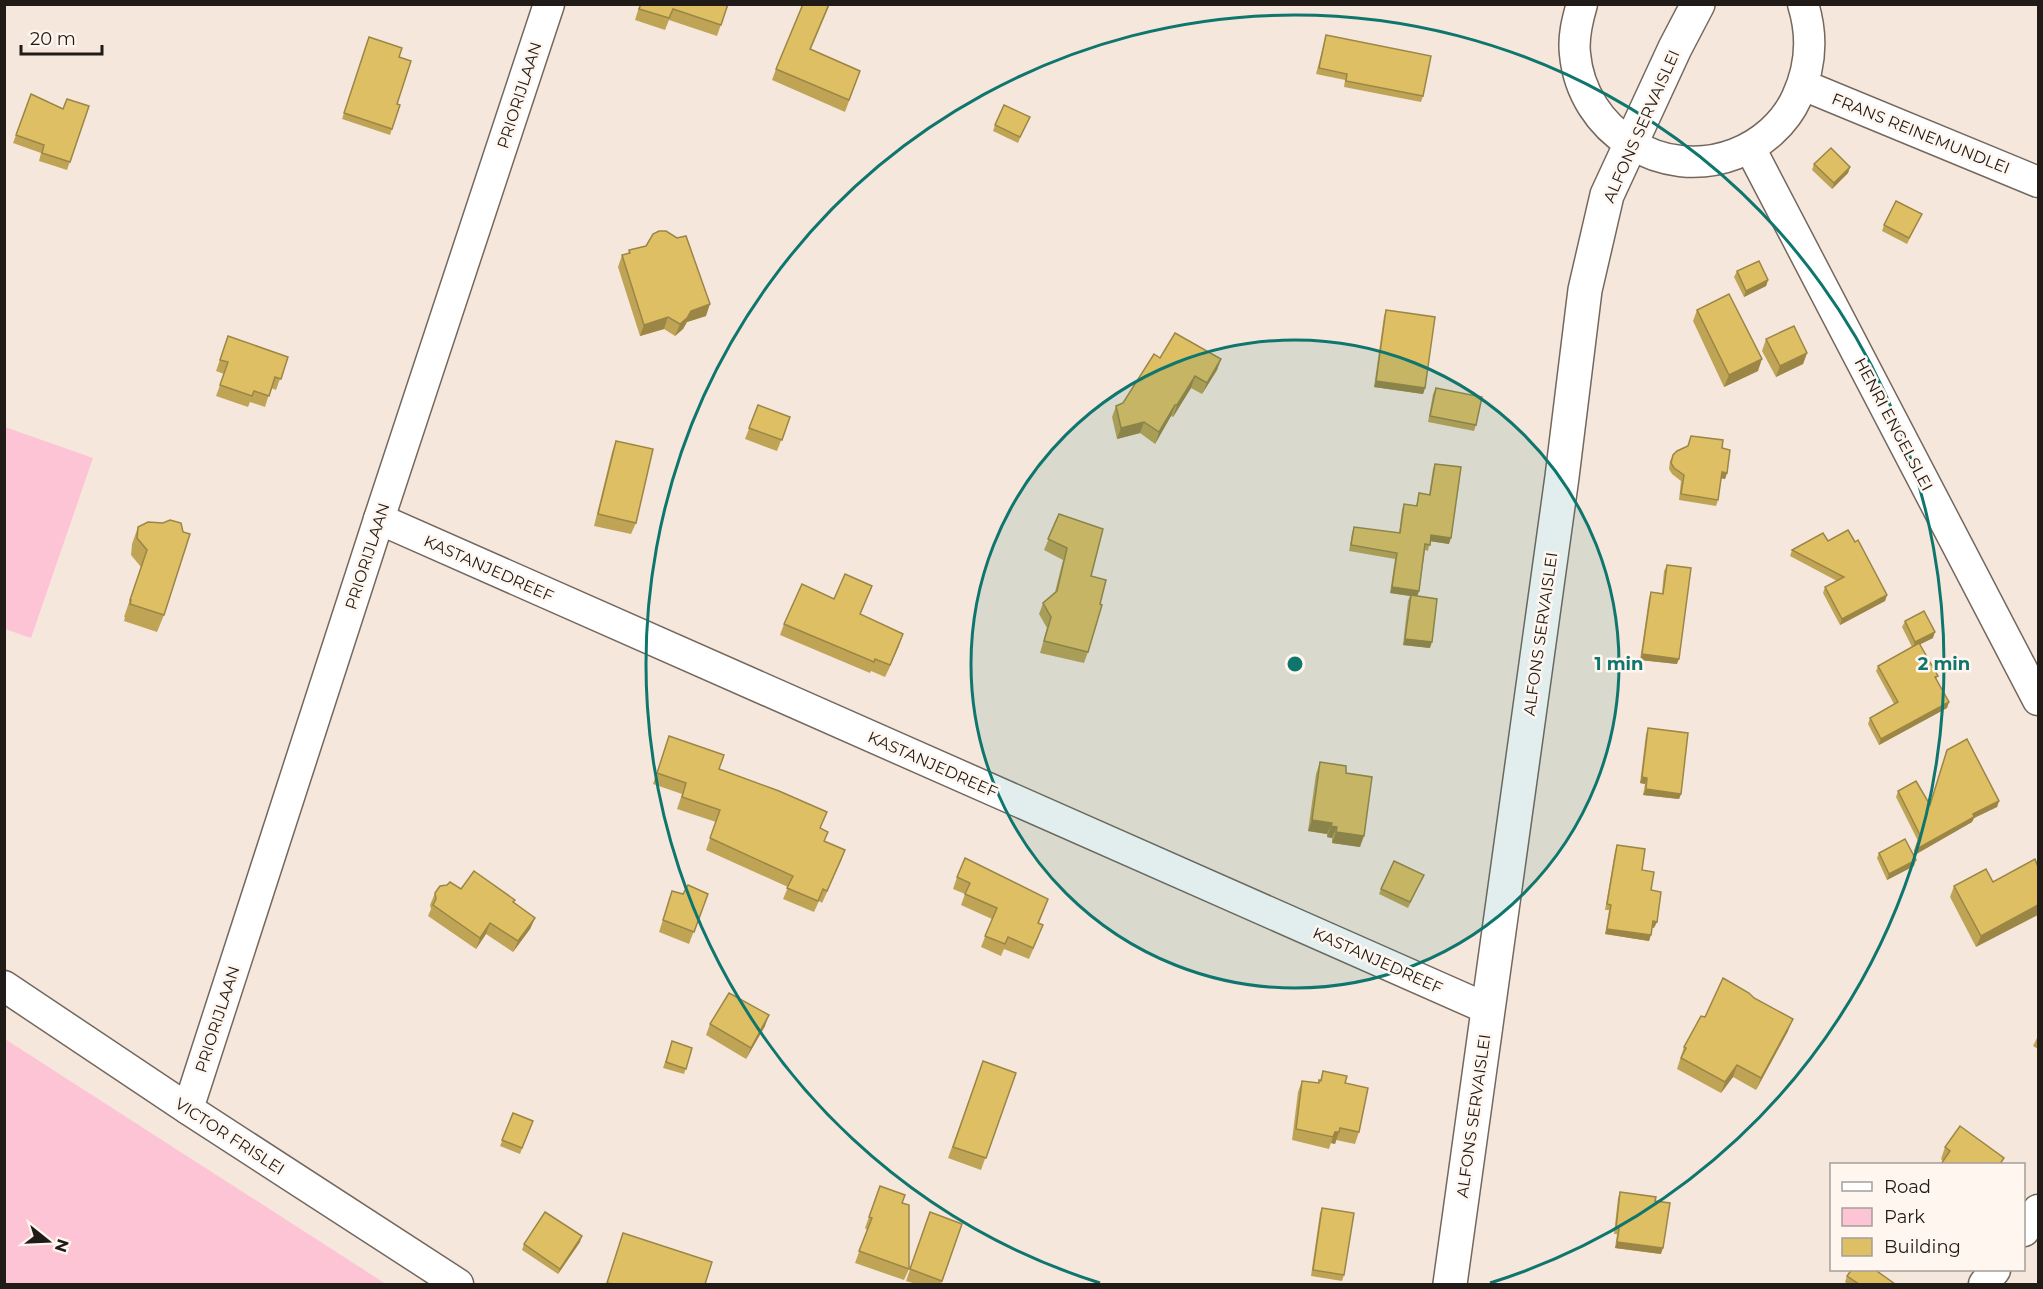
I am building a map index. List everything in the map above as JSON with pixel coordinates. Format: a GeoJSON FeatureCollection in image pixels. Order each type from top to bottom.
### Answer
{"type":"FeatureCollection","features":[{"type":"Feature","properties":{"kind":"street","name":"PRIORIJLAAN"},"geometry":{"type":"LineString","coordinates":[[188,1109],[549,4]]}},
{"type":"Feature","properties":{"kind":"street"},"geometry":{"type":"LineString","coordinates":[[1582,4],[1575,26],[1575,53],[1580,80],[1591,105],[1607,126],[1631,144],[1651,155],[1675,161],[1699,162],[1724,158],[1750,148],[1781,122],[1794,105],[1803,85],[1810,56],[1809,25],[1803,4]]}},
{"type":"Feature","properties":{"kind":"street","name":"ALFONS SERVAISLEI"},"geometry":{"type":"LineString","coordinates":[[1450,1284],[1562,477],[1585,291],[1607,195],[1675,48],[1698,4]]}},
{"type":"Feature","properties":{"kind":"street","name":"FRANS REINEMUNDLEI"},"geometry":{"type":"LineString","coordinates":[[1803,85],[2038,182]]}},
{"type":"Feature","properties":{"kind":"street","name":"HENRI ENGELSLEI"},"geometry":{"type":"LineString","coordinates":[[1750,148],[2038,699]]}},
{"type":"Feature","properties":{"kind":"street","name":"KASTANJEDREEF"},"geometry":{"type":"LineString","coordinates":[[379,519],[1488,1009]]}},
{"type":"Feature","properties":{"kind":"street","name":"VICTOR FRISLEI"},"geometry":{"type":"LineString","coordinates":[[4,986],[188,1109],[458,1284]]}},
{"type":"Feature","properties":{"kind":"street"},"geometry":{"type":"LineString","coordinates":[[2025,1230],[2038,1210]]}},
{"type":"Feature","properties":{"kind":"street"},"geometry":{"type":"LineString","coordinates":[[1984,1284],[1994,1271]]}},
{"type":"Feature","properties":{"kind":"green space"},"geometry":{"type":"Polygon","coordinates":[[[5,427],[93,458],[31,638],[5,629],[5,427]]]}},
{"type":"Feature","properties":{"kind":"green space"},"geometry":{"type":"Polygon","coordinates":[[[5,1039],[386,1284],[5,1284],[5,1039]]]}},
{"type":"Feature","properties":{"kind":"building"},"geometry":{"type":"Polygon","coordinates":[[[641,4],[728,4],[721,25],[673,9],[669,18],[639,9],[641,4]]]}},
{"type":"Feature","properties":{"kind":"building"},"geometry":{"type":"Polygon","coordinates":[[[803,4],[829,4],[810,49],[860,71],[849,100],[776,69],[803,4]]]}},
{"type":"Feature","properties":{"kind":"building"},"geometry":{"type":"Polygon","coordinates":[[[1326,35],[1431,56],[1423,96],[1346,81],[1347,74],[1319,68],[1326,35]]]}},
{"type":"Feature","properties":{"kind":"building"},"geometry":{"type":"Polygon","coordinates":[[[369,37],[402,48],[399,57],[411,61],[397,104],[400,105],[392,129],[344,113],[369,37]]]}},
{"type":"Feature","properties":{"kind":"building"},"geometry":{"type":"Polygon","coordinates":[[[31,94],[63,109],[67,99],[89,106],[70,162],[42,153],[44,145],[16,135],[31,94]]]}},
{"type":"Feature","properties":{"kind":"building"},"geometry":{"type":"Polygon","coordinates":[[[1004,105],[1030,117],[1020,137],[995,125],[1004,105]]]}},
{"type":"Feature","properties":{"kind":"building"},"geometry":{"type":"Polygon","coordinates":[[[1831,148],[1850,167],[1834,183],[1814,164],[1831,148]]]}},
{"type":"Feature","properties":{"kind":"building"},"geometry":{"type":"Polygon","coordinates":[[[1896,201],[1922,214],[1909,238],[1884,225],[1896,201]]]}},
{"type":"Feature","properties":{"kind":"building"},"geometry":{"type":"Polygon","coordinates":[[[666,231],[677,238],[686,236],[710,304],[691,311],[680,324],[668,317],[644,325],[622,255],[630,253],[629,250],[646,246],[653,234],[666,231]]]}},
{"type":"Feature","properties":{"kind":"building"},"geometry":{"type":"Polygon","coordinates":[[[1759,261],[1768,280],[1746,291],[1737,271],[1759,261]]]}},
{"type":"Feature","properties":{"kind":"building"},"geometry":{"type":"Polygon","coordinates":[[[1729,294],[1762,359],[1729,375],[1697,310],[1729,294]]]}},
{"type":"Feature","properties":{"kind":"building"},"geometry":{"type":"Polygon","coordinates":[[[1386,310],[1435,317],[1425,388],[1376,381],[1386,310]]]}},
{"type":"Feature","properties":{"kind":"building"},"geometry":{"type":"Polygon","coordinates":[[[1794,326],[1807,353],[1780,366],[1766,339],[1794,326]]]}},
{"type":"Feature","properties":{"kind":"building"},"geometry":{"type":"Polygon","coordinates":[[[1175,333],[1221,359],[1207,383],[1195,376],[1159,432],[1144,422],[1121,428],[1116,406],[1123,403],[1154,354],[1160,358],[1175,333]]]}},
{"type":"Feature","properties":{"kind":"building"},"geometry":{"type":"Polygon","coordinates":[[[228,336],[288,357],[281,379],[275,377],[269,396],[254,391],[252,396],[220,385],[228,362],[220,360],[228,336]]]}},
{"type":"Feature","properties":{"kind":"building"},"geometry":{"type":"Polygon","coordinates":[[[1436,388],[1482,397],[1476,425],[1430,416],[1436,388]]]}},
{"type":"Feature","properties":{"kind":"building"},"geometry":{"type":"Polygon","coordinates":[[[758,405],[790,417],[782,440],[749,428],[758,405]]]}},
{"type":"Feature","properties":{"kind":"building"},"geometry":{"type":"Polygon","coordinates":[[[1691,436],[1723,440],[1722,448],[1730,450],[1727,473],[1722,472],[1718,500],[1681,494],[1684,475],[1671,463],[1677,451],[1688,446],[1691,436]]]}},
{"type":"Feature","properties":{"kind":"building"},"geometry":{"type":"Polygon","coordinates":[[[616,441],[653,449],[636,523],[598,514],[616,441]]]}},
{"type":"Feature","properties":{"kind":"building"},"geometry":{"type":"Polygon","coordinates":[[[1435,464],[1461,467],[1451,538],[1431,535],[1430,545],[1425,544],[1419,591],[1392,587],[1397,553],[1351,545],[1354,527],[1400,533],[1404,504],[1417,506],[1419,493],[1430,495],[1435,464]]]}},
{"type":"Feature","properties":{"kind":"building"},"geometry":{"type":"Polygon","coordinates":[[[1059,514],[1103,529],[1091,576],[1106,580],[1100,604],[1102,605],[1088,652],[1044,641],[1051,617],[1043,603],[1057,591],[1067,548],[1048,539],[1059,514]]]}},
{"type":"Feature","properties":{"kind":"building"},"geometry":{"type":"Polygon","coordinates":[[[170,520],[181,523],[183,532],[190,534],[164,615],[130,604],[130,600],[147,550],[137,538],[138,527],[148,522],[163,523],[170,520]]]}},
{"type":"Feature","properties":{"kind":"building"},"geometry":{"type":"Polygon","coordinates":[[[1848,530],[1855,542],[1858,540],[1887,595],[1842,619],[1825,587],[1844,577],[1792,550],[1823,533],[1828,541],[1848,530]]]}},
{"type":"Feature","properties":{"kind":"building"},"geometry":{"type":"Polygon","coordinates":[[[1667,565],[1691,568],[1679,659],[1642,654],[1651,592],[1663,594],[1667,565]]]}},
{"type":"Feature","properties":{"kind":"building"},"geometry":{"type":"Polygon","coordinates":[[[845,574],[872,586],[860,614],[903,634],[890,665],[875,659],[874,662],[784,624],[802,584],[834,599],[845,574]]]}},
{"type":"Feature","properties":{"kind":"building"},"geometry":{"type":"Polygon","coordinates":[[[1411,595],[1437,599],[1432,642],[1405,639],[1411,595]]]}},
{"type":"Feature","properties":{"kind":"building"},"geometry":{"type":"Polygon","coordinates":[[[1924,611],[1935,632],[1915,642],[1905,621],[1924,611]]]}},
{"type":"Feature","properties":{"kind":"building"},"geometry":{"type":"Polygon","coordinates":[[[1919,643],[1938,676],[1935,677],[1949,702],[1881,739],[1870,718],[1898,702],[1878,666],[1919,643]]]}},
{"type":"Feature","properties":{"kind":"building"},"geometry":{"type":"Polygon","coordinates":[[[1648,728],[1688,733],[1681,794],[1646,789],[1647,778],[1642,777],[1648,728]]]}},
{"type":"Feature","properties":{"kind":"building"},"geometry":{"type":"Polygon","coordinates":[[[669,736],[724,755],[719,769],[827,812],[820,828],[828,832],[824,841],[845,850],[827,891],[823,889],[818,901],[787,888],[793,876],[710,838],[720,810],[682,797],[686,783],[657,773],[669,736]]]}},
{"type":"Feature","properties":{"kind":"building"},"geometry":{"type":"Polygon","coordinates":[[[1967,739],[1999,801],[1973,814],[1974,817],[1915,850],[1920,835],[1898,791],[1916,781],[1930,805],[1947,750],[1967,739]]]}},
{"type":"Feature","properties":{"kind":"building"},"geometry":{"type":"Polygon","coordinates":[[[1320,762],[1346,766],[1346,773],[1372,777],[1364,836],[1336,832],[1337,827],[1331,826],[1332,823],[1312,820],[1320,762]]]}},
{"type":"Feature","properties":{"kind":"building"},"geometry":{"type":"Polygon","coordinates":[[[1905,839],[1916,860],[1889,874],[1879,853],[1905,839]]]}},
{"type":"Feature","properties":{"kind":"building"},"geometry":{"type":"Polygon","coordinates":[[[1617,845],[1645,849],[1642,870],[1654,872],[1651,890],[1661,892],[1657,922],[1653,921],[1651,935],[1607,929],[1611,905],[1607,904],[1617,845]]]}},
{"type":"Feature","properties":{"kind":"building"},"geometry":{"type":"Polygon","coordinates":[[[965,858],[1048,899],[1038,923],[1043,925],[1033,948],[1008,937],[1005,944],[985,936],[997,908],[965,894],[970,883],[957,877],[965,858]]]}},
{"type":"Feature","properties":{"kind":"building"},"geometry":{"type":"Polygon","coordinates":[[[2035,859],[2038,867],[2038,905],[1981,936],[1954,886],[1986,869],[1993,882],[2035,859]]]}},
{"type":"Feature","properties":{"kind":"building"},"geometry":{"type":"Polygon","coordinates":[[[1394,861],[1424,875],[1410,902],[1381,889],[1394,861]]]}},
{"type":"Feature","properties":{"kind":"building"},"geometry":{"type":"Polygon","coordinates":[[[474,871],[515,900],[513,902],[535,918],[518,941],[490,923],[480,938],[433,905],[436,899],[435,893],[440,886],[450,882],[461,889],[474,871]]]}},
{"type":"Feature","properties":{"kind":"building"},"geometry":{"type":"Polygon","coordinates":[[[688,885],[708,894],[694,932],[663,920],[672,891],[683,894],[688,885]]]}},
{"type":"Feature","properties":{"kind":"building"},"geometry":{"type":"Polygon","coordinates":[[[1723,978],[1793,1019],[1761,1078],[1737,1065],[1725,1082],[1681,1058],[1686,1048],[1684,1047],[1701,1016],[1705,1017],[1723,978]]]}},
{"type":"Feature","properties":{"kind":"building"},"geometry":{"type":"Polygon","coordinates":[[[729,993],[769,1015],[751,1048],[710,1024],[729,993]]]}},
{"type":"Feature","properties":{"kind":"building"},"geometry":{"type":"Polygon","coordinates":[[[672,1041],[692,1048],[686,1069],[666,1062],[672,1041]]]}},
{"type":"Feature","properties":{"kind":"building"},"geometry":{"type":"Polygon","coordinates":[[[983,1061],[1016,1073],[986,1158],[953,1147],[983,1061]]]}},
{"type":"Feature","properties":{"kind":"building"},"geometry":{"type":"Polygon","coordinates":[[[1323,1071],[1347,1076],[1345,1083],[1368,1088],[1359,1132],[1340,1128],[1333,1137],[1296,1129],[1302,1081],[1319,1083],[1323,1071]]]}},
{"type":"Feature","properties":{"kind":"building"},"geometry":{"type":"Polygon","coordinates":[[[513,1113],[533,1121],[522,1148],[502,1140],[513,1113]]]}},
{"type":"Feature","properties":{"kind":"building"},"geometry":{"type":"Polygon","coordinates":[[[1960,1126],[2004,1158],[2001,1163],[1942,1163],[1950,1151],[1945,1147],[1960,1126]]]}},
{"type":"Feature","properties":{"kind":"building"},"geometry":{"type":"Polygon","coordinates":[[[880,1186],[905,1195],[902,1203],[909,1205],[909,1269],[859,1251],[872,1218],[869,1217],[880,1186]]]}},
{"type":"Feature","properties":{"kind":"building"},"geometry":{"type":"Polygon","coordinates":[[[1620,1192],[1656,1197],[1655,1201],[1670,1203],[1663,1248],[1617,1242],[1619,1229],[1616,1228],[1620,1192]]]}},
{"type":"Feature","properties":{"kind":"building"},"geometry":{"type":"Polygon","coordinates":[[[1322,1208],[1354,1213],[1344,1275],[1313,1270],[1322,1208]]]}},
{"type":"Feature","properties":{"kind":"building"},"geometry":{"type":"Polygon","coordinates":[[[545,1212],[582,1236],[560,1269],[524,1244],[545,1212]]]}},
{"type":"Feature","properties":{"kind":"building"},"geometry":{"type":"Polygon","coordinates":[[[930,1212],[962,1224],[942,1281],[910,1269],[930,1212]]]}},
{"type":"Feature","properties":{"kind":"building"},"geometry":{"type":"Polygon","coordinates":[[[623,1233],[712,1262],[705,1284],[607,1283],[623,1233]]]}},
{"type":"Feature","properties":{"kind":"building"},"geometry":{"type":"Polygon","coordinates":[[[1851,1271],[1877,1271],[1895,1284],[1859,1284],[1847,1276],[1851,1271]]]}}]}
